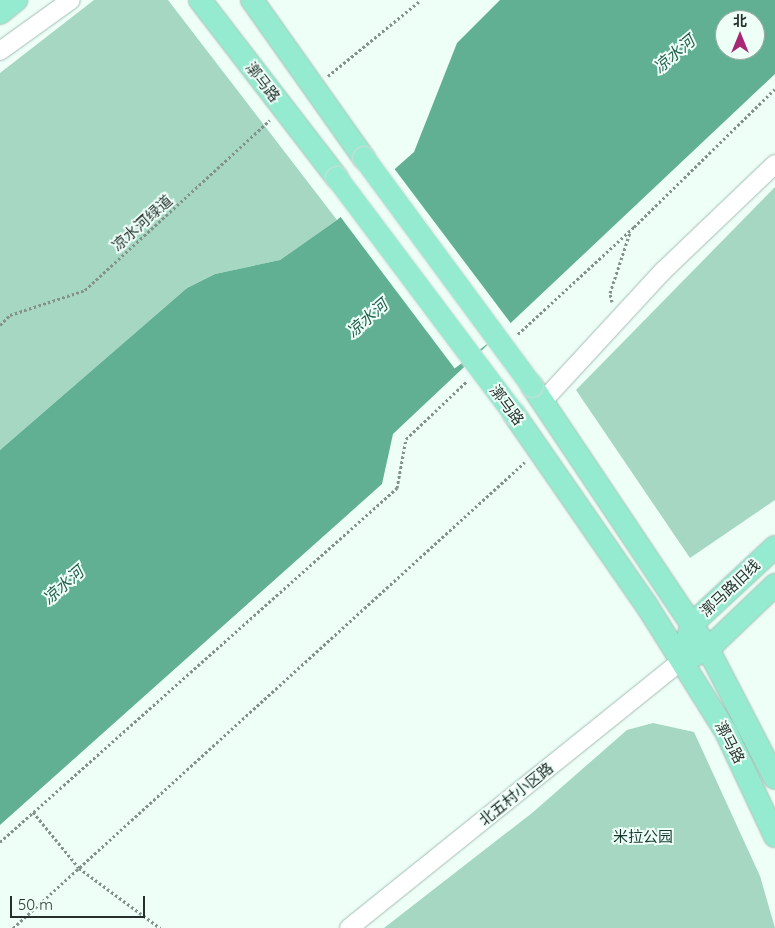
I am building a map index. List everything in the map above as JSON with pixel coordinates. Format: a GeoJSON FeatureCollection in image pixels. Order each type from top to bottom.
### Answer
{"type":"FeatureCollection","features":[{"type":"Feature","properties":{"kind":"main road"},"geometry":{"type":"LineString","coordinates":[[0,13],[16,0]]}},
{"type":"Feature","properties":{"kind":"main road","name":"漷马路"},"geometry":{"type":"LineString","coordinates":[[200,0],[337,178],[539,448],[682,660],[726,732],[775,836]]}},
{"type":"Feature","properties":{"kind":"main road","name":"漷马路"},"geometry":{"type":"LineString","coordinates":[[252,0],[364,158],[537,393],[708,649],[775,778]]}},
{"type":"Feature","properties":{"kind":"main road","name":"漷马路旧线"},"geometry":{"type":"LineString","coordinates":[[682,660],[692,624],[775,547]]}},
{"type":"Feature","properties":{"kind":"main road","name":"漷马路旧线"},"geometry":{"type":"LineString","coordinates":[[682,660],[708,649],[775,585]]}},
{"type":"Feature","properties":{"kind":"street"},"geometry":{"type":"LineString","coordinates":[[0,51],[71,0]]}},
{"type":"Feature","properties":{"kind":"street"},"geometry":{"type":"LineString","coordinates":[[537,393],[616,322],[662,271],[775,164]]}},
{"type":"Feature","properties":{"kind":"street","name":"北五村小区路"},"geometry":{"type":"LineString","coordinates":[[349,928],[682,660]]}},
{"type":"Feature","properties":{"kind":"path"},"geometry":{"type":"LineString","coordinates":[[313,86],[368,47],[420,0]]}},
{"type":"Feature","properties":{"kind":"path"},"geometry":{"type":"LineString","coordinates":[[513,338],[635,226],[775,89]]}},
{"type":"Feature","properties":{"kind":"path","name":"凉水河绿道"},"geometry":{"type":"LineString","coordinates":[[0,325],[10,315],[85,290],[283,108]]}},
{"type":"Feature","properties":{"kind":"path"},"geometry":{"type":"LineString","coordinates":[[616,322],[610,293],[635,226]]}},
{"type":"Feature","properties":{"kind":"path"},"geometry":{"type":"LineString","coordinates":[[0,842],[397,488],[406,439],[470,378]]}},
{"type":"Feature","properties":{"kind":"path"},"geometry":{"type":"LineString","coordinates":[[13,928],[539,448]]}},
{"type":"Feature","properties":{"kind":"path"},"geometry":{"type":"LineString","coordinates":[[33,812],[79,868],[160,928]]}},
{"type":"Feature","properties":{"kind":"green space"},"geometry":{"type":"Polygon","coordinates":[[[94,0],[168,0],[337,220],[280,260],[215,274],[187,288],[0,450],[0,73],[94,0]]]}},
{"type":"Feature","properties":{"kind":"green space"},"geometry":{"type":"Polygon","coordinates":[[[775,187],[775,500],[690,558],[576,390],[775,187]]]}},
{"type":"Feature","properties":{"kind":"green space","name":"米拉公园"},"geometry":{"type":"Polygon","coordinates":[[[653,723],[694,732],[760,876],[775,928],[384,928],[532,813],[627,730],[653,723]]]}},
{"type":"Feature","properties":{"kind":"water","name":"凉水河"},"geometry":{"type":"Polygon","coordinates":[[[500,0],[775,0],[775,74],[393,434],[382,484],[0,825],[0,450],[187,288],[215,274],[280,260],[337,220],[414,152],[457,43],[500,0]]]}},
{"type":"Feature","properties":{"kind":"pier"},"geometry":{"type":"Polygon","coordinates":[[[393,167],[512,325],[455,368],[335,210],[393,167]]]}}]}
